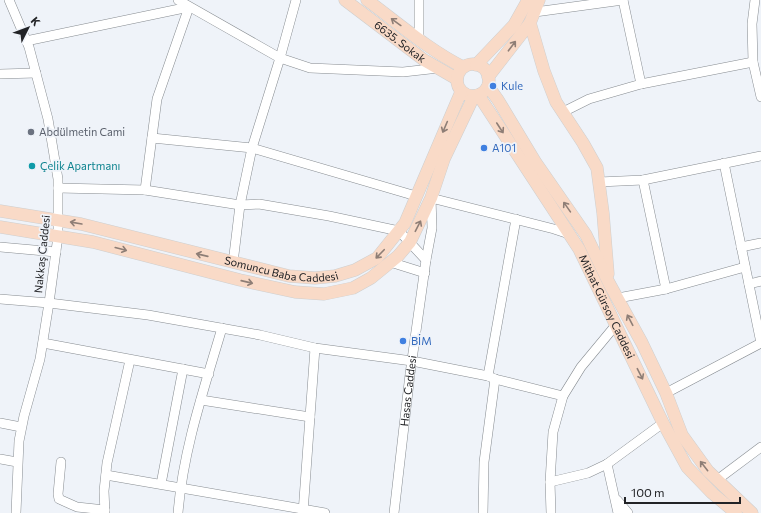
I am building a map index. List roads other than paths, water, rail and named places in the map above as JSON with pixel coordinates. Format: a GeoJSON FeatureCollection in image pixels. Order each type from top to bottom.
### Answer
{"type":"FeatureCollection","features":[{"type":"Feature","properties":{"kind":"main road","name":"6635. Sokak"},"geometry":{"type":"LineString","coordinates":[[345,0],[424,60],[457,79]]}},
{"type":"Feature","properties":{"kind":"main road","name":"6635. Sokak"},"geometry":{"type":"LineString","coordinates":[[367,0],[451,61],[463,67]]}},
{"type":"Feature","properties":{"kind":"main road"},"geometry":{"type":"LineString","coordinates":[[476,65],[514,25],[528,0]]}},
{"type":"Feature","properties":{"kind":"main road"},"geometry":{"type":"LineString","coordinates":[[488,82],[484,69],[476,65],[467,65],[463,67],[458,74],[457,79],[457,84],[461,92],[469,96],[476,96],[482,93],[532,17],[539,0]]}},
{"type":"Feature","properties":{"kind":"main road","name":"Mithat Gürsoy Caddesi"},"geometry":{"type":"LineString","coordinates":[[532,17],[544,71],[556,102],[583,143],[597,168],[603,213],[609,283]]}},
{"type":"Feature","properties":{"kind":"main road","name":"Mithat Gürsoy Caddesi"},"geometry":{"type":"LineString","coordinates":[[488,82],[536,163],[586,235],[609,283],[642,343],[666,393],[682,435],[708,471],[752,513]]}},
{"type":"Feature","properties":{"kind":"main road","name":"Somuncu Baba Caddesi"},"geometry":{"type":"LineString","coordinates":[[0,211],[81,224],[290,276],[315,278],[336,276],[355,270],[377,258],[405,223],[461,92]]}},
{"type":"Feature","properties":{"kind":"main road","name":"Mithat Gürsoy Caddesi"},"geometry":{"type":"LineString","coordinates":[[476,96],[579,249],[663,423],[687,467],[731,512]]}},
{"type":"Feature","properties":{"kind":"main road","name":"Somuncu Baba Caddesi"},"geometry":{"type":"LineString","coordinates":[[0,227],[93,242],[240,280],[295,292],[324,294],[353,288],[371,278],[398,256],[410,242],[431,198],[444,159],[476,96]]}},
{"type":"Feature","properties":{"kind":"street","name":"Nakkaş Caddesi"},"geometry":{"type":"LineString","coordinates":[[9,0],[26,41],[36,73],[48,118],[58,179],[58,236],[56,252],[43,344],[21,427],[17,462],[16,513]]}},
{"type":"Feature","properties":{"kind":"street"},"geometry":{"type":"LineString","coordinates":[[178,0],[280,58],[310,68],[403,72],[438,68]]}},
{"type":"Feature","properties":{"kind":"street"},"geometry":{"type":"LineString","coordinates":[[233,262],[240,205],[252,148],[296,0]]}},
{"type":"Feature","properties":{"kind":"street"},"geometry":{"type":"LineString","coordinates":[[419,0],[419,38]]}},
{"type":"Feature","properties":{"kind":"street"},"geometry":{"type":"LineString","coordinates":[[532,17],[623,0],[641,84]]}},
{"type":"Feature","properties":{"kind":"street"},"geometry":{"type":"LineString","coordinates":[[755,0],[752,24],[752,62],[761,97]]}},
{"type":"Feature","properties":{"kind":"street"},"geometry":{"type":"LineString","coordinates":[[26,41],[190,7]]}},
{"type":"Feature","properties":{"kind":"street"},"geometry":{"type":"LineString","coordinates":[[145,190],[157,99],[190,7]]}},
{"type":"Feature","properties":{"kind":"street"},"geometry":{"type":"LineString","coordinates":[[563,112],[589,99],[641,84],[752,62]]}},
{"type":"Feature","properties":{"kind":"street"},"geometry":{"type":"LineString","coordinates":[[0,74],[36,73]]}},
{"type":"Feature","properties":{"kind":"street"},"geometry":{"type":"LineString","coordinates":[[152,138],[252,148],[416,196]]}},
{"type":"Feature","properties":{"kind":"street"},"geometry":{"type":"LineString","coordinates":[[599,182],[643,180],[761,156]]}},
{"type":"Feature","properties":{"kind":"street"},"geometry":{"type":"LineString","coordinates":[[666,393],[761,343],[724,163]]}},
{"type":"Feature","properties":{"kind":"street"},"geometry":{"type":"LineString","coordinates":[[643,180],[666,289]]}},
{"type":"Feature","properties":{"kind":"street"},"geometry":{"type":"LineString","coordinates":[[58,188],[145,190],[240,205],[259,204],[329,216],[399,231],[426,260]]}},
{"type":"Feature","properties":{"kind":"street"},"geometry":{"type":"LineString","coordinates":[[431,198],[516,220],[554,228],[569,234]]}},
{"type":"Feature","properties":{"kind":"street","name":"Hasas Caddesi"},"geometry":{"type":"LineString","coordinates":[[394,513],[412,361],[432,228],[431,198]]}},
{"type":"Feature","properties":{"kind":"street"},"geometry":{"type":"LineString","coordinates":[[482,513],[484,462],[492,377],[516,220]]}},
{"type":"Feature","properties":{"kind":"street"},"geometry":{"type":"LineString","coordinates":[[741,247],[761,243]]}},
{"type":"Feature","properties":{"kind":"street"},"geometry":{"type":"LineString","coordinates":[[0,247],[56,252]]}},
{"type":"Feature","properties":{"kind":"street"},"geometry":{"type":"LineString","coordinates":[[390,262],[425,273]]}},
{"type":"Feature","properties":{"kind":"street"},"geometry":{"type":"LineString","coordinates":[[618,298],[666,289],[745,267]]}},
{"type":"Feature","properties":{"kind":"street"},"geometry":{"type":"LineString","coordinates":[[749,284],[761,282]]}},
{"type":"Feature","properties":{"kind":"street"},"geometry":{"type":"LineString","coordinates":[[0,299],[49,303],[148,315],[260,335],[316,348],[412,361],[492,377],[563,396]]}},
{"type":"Feature","properties":{"kind":"street"},"geometry":{"type":"LineString","coordinates":[[551,513],[550,482],[554,432],[563,396],[581,367],[615,326]]}},
{"type":"Feature","properties":{"kind":"street"},"geometry":{"type":"LineString","coordinates":[[178,513],[180,488],[191,438],[222,328]]}},
{"type":"Feature","properties":{"kind":"street"},"geometry":{"type":"LineString","coordinates":[[43,344],[208,374]]}},
{"type":"Feature","properties":{"kind":"street"},"geometry":{"type":"LineString","coordinates":[[303,512],[316,348]]}},
{"type":"Feature","properties":{"kind":"street"},"geometry":{"type":"LineString","coordinates":[[61,462],[58,494],[59,499],[77,507],[105,511],[104,491],[106,475],[130,360]]}},
{"type":"Feature","properties":{"kind":"street"},"geometry":{"type":"LineString","coordinates":[[161,484],[183,369]]}},
{"type":"Feature","properties":{"kind":"street"},"geometry":{"type":"LineString","coordinates":[[201,400],[310,417]]}},
{"type":"Feature","properties":{"kind":"street"},"geometry":{"type":"LineString","coordinates":[[0,423],[21,427]]}},
{"type":"Feature","properties":{"kind":"street"},"geometry":{"type":"LineString","coordinates":[[550,482],[588,473],[607,464],[663,423]]}},
{"type":"Feature","properties":{"kind":"street"},"geometry":{"type":"LineString","coordinates":[[717,480],[761,447]]}},
{"type":"Feature","properties":{"kind":"street"},"geometry":{"type":"LineString","coordinates":[[0,459],[17,462]]}},
{"type":"Feature","properties":{"kind":"street"},"geometry":{"type":"LineString","coordinates":[[607,464],[618,513]]}},
{"type":"Feature","properties":{"kind":"street"},"geometry":{"type":"LineString","coordinates":[[106,475],[161,484],[303,512],[325,513]]}},
{"type":"Feature","properties":{"kind":"street"},"geometry":{"type":"LineString","coordinates":[[615,497],[628,513]]}},
{"type":"Feature","properties":{"kind":"place","name":"Kule"},"geometry":{"type":"Point","coordinates":[493,86]}},
{"type":"Feature","properties":{"kind":"place","name":"Abdülmetin Cami"},"geometry":{"type":"Point","coordinates":[31,132]}},
{"type":"Feature","properties":{"kind":"place","name":"A101"},"geometry":{"type":"Point","coordinates":[484,148]}},
{"type":"Feature","properties":{"kind":"place","name":"Çelik Apartmanı"},"geometry":{"type":"Point","coordinates":[32,166]}},
{"type":"Feature","properties":{"kind":"place","name":"BİM"},"geometry":{"type":"Point","coordinates":[403,341]}}]}
